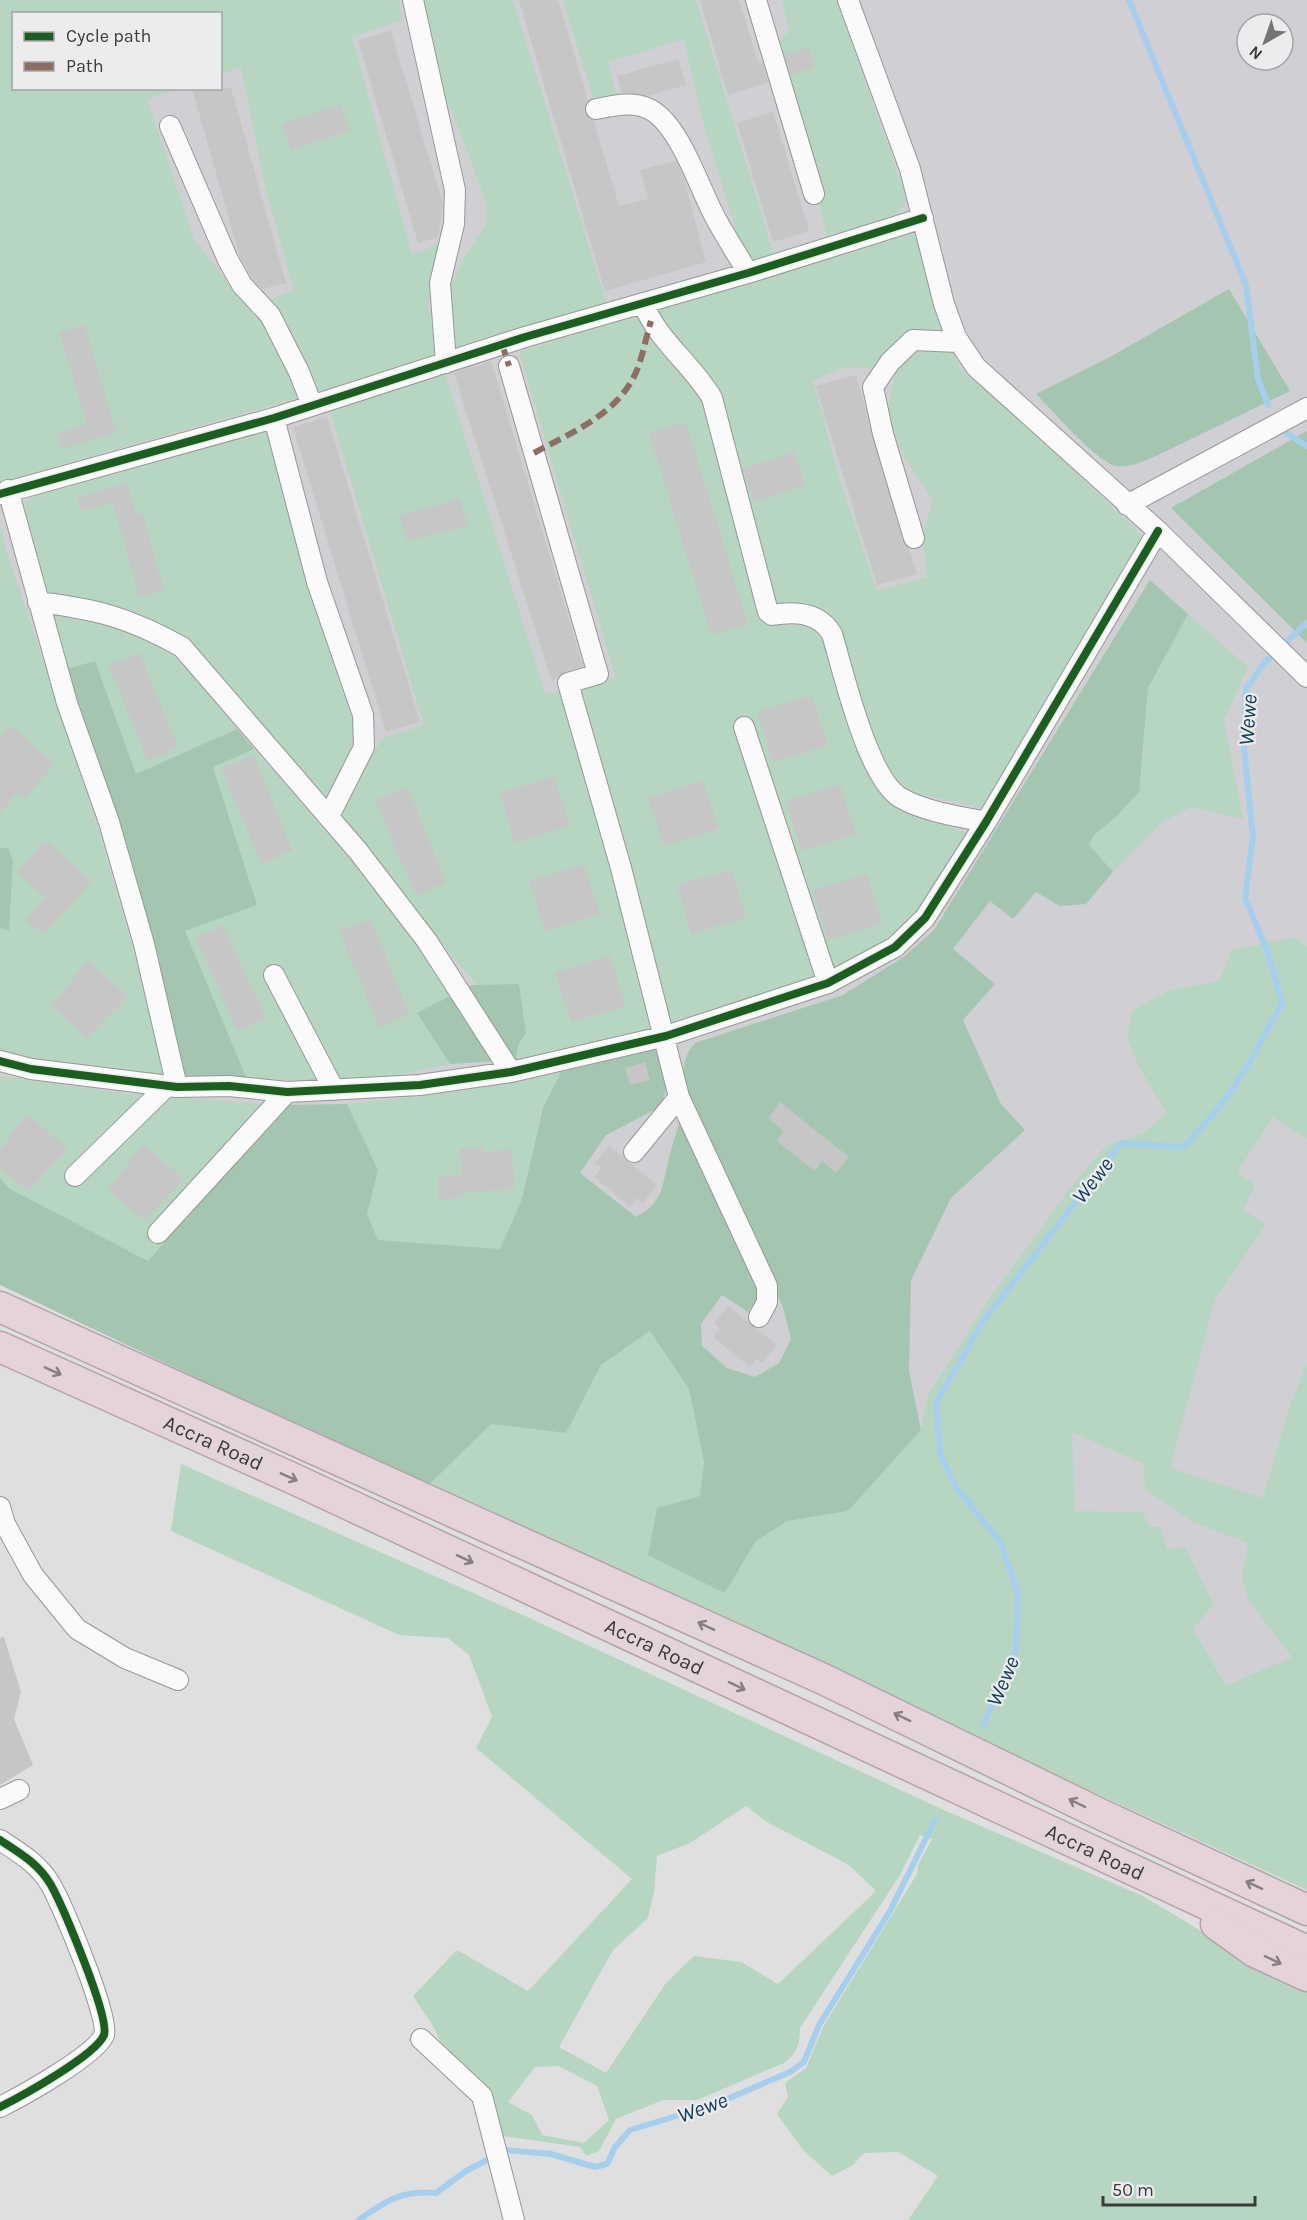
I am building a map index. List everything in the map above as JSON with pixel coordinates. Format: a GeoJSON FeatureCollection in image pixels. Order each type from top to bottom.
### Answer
{"type":"FeatureCollection","features":[{"type":"Feature","properties":{"kind":"highway","name":"Accra Road"},"geometry":{"type":"LineString","coordinates":[[0,1306],[823,1679],[1098,1813],[1307,1910]]}},
{"type":"Feature","properties":{"kind":"highway","name":"Accra Road"},"geometry":{"type":"LineString","coordinates":[[0,1347],[294,1479],[1307,1952]]}},
{"type":"Feature","properties":{"kind":"highway"},"geometry":{"type":"LineString","coordinates":[[1155,1881],[1255,1952],[1307,1976]]}},
{"type":"Feature","properties":{"kind":"street"},"geometry":{"type":"LineString","coordinates":[[413,0],[454,190],[454,224],[440,283],[446,363]]}},
{"type":"Feature","properties":{"kind":"street"},"geometry":{"type":"LineString","coordinates":[[756,0],[814,194]]}},
{"type":"Feature","properties":{"kind":"street"},"geometry":{"type":"LineString","coordinates":[[848,0],[910,169],[944,304],[959,342],[976,368],[1158,531],[1307,677]]}},
{"type":"Feature","properties":{"kind":"street"},"geometry":{"type":"LineString","coordinates":[[596,109],[625,104],[647,108],[660,117],[684,150],[714,216],[748,273]]}},
{"type":"Feature","properties":{"kind":"street"},"geometry":{"type":"LineString","coordinates":[[171,126],[228,260],[242,285],[270,315],[299,372],[312,405]]}},
{"type":"Feature","properties":{"kind":"street"},"geometry":{"type":"LineString","coordinates":[[172,1087],[141,933],[109,822],[67,703],[4,492],[274,418],[446,363],[923,218]]}},
{"type":"Feature","properties":{"kind":"street"},"geometry":{"type":"LineString","coordinates":[[643,303],[651,321],[700,379],[712,398],[768,612],[772,615],[803,614],[825,623],[832,633],[872,762],[899,797],[955,816],[986,822]]}},
{"type":"Feature","properties":{"kind":"street"},"geometry":{"type":"LineString","coordinates":[[914,538],[883,434],[873,387],[890,362],[913,340],[959,342]]}},
{"type":"Feature","properties":{"kind":"street"},"geometry":{"type":"LineString","coordinates":[[510,366],[598,674],[568,683],[666,1036],[679,1097],[767,1286],[767,1302],[759,1317]]}},
{"type":"Feature","properties":{"kind":"street"},"geometry":{"type":"LineString","coordinates":[[1127,505],[1307,408]]}},
{"type":"Feature","properties":{"kind":"street"},"geometry":{"type":"LineString","coordinates":[[274,418],[317,582],[363,715],[364,747],[329,816]]}},
{"type":"Feature","properties":{"kind":"street"},"geometry":{"type":"LineString","coordinates":[[0,1061],[31,1070],[172,1087],[229,1086],[287,1092],[420,1084],[511,1072],[666,1036],[828,983],[895,946],[925,918],[986,822],[1158,531]]}},
{"type":"Feature","properties":{"kind":"street"},"geometry":{"type":"LineString","coordinates":[[38,602],[89,608],[144,626],[182,646],[329,816],[427,941],[511,1072]]}},
{"type":"Feature","properties":{"kind":"street"},"geometry":{"type":"LineString","coordinates":[[744,727],[828,983]]}},
{"type":"Feature","properties":{"kind":"street"},"geometry":{"type":"LineString","coordinates":[[274,975],[334,1090]]}},
{"type":"Feature","properties":{"kind":"street"},"geometry":{"type":"LineString","coordinates":[[75,1176],[172,1087]]}},
{"type":"Feature","properties":{"kind":"street"},"geometry":{"type":"LineString","coordinates":[[158,1233],[287,1092]]}},
{"type":"Feature","properties":{"kind":"street"},"geometry":{"type":"LineString","coordinates":[[634,1152],[679,1097]]}},
{"type":"Feature","properties":{"kind":"street"},"geometry":{"type":"LineString","coordinates":[[0,1507],[5,1524],[33,1575],[77,1629],[125,1658],[178,1680]]}},
{"type":"Feature","properties":{"kind":"street"},"geometry":{"type":"LineString","coordinates":[[0,1799],[19,1790]]}},
{"type":"Feature","properties":{"kind":"street"},"geometry":{"type":"LineString","coordinates":[[0,1840],[31,1859],[51,1884],[93,1983],[104,2021],[105,2034],[90,2052],[0,2107]]}},
{"type":"Feature","properties":{"kind":"street"},"geometry":{"type":"LineString","coordinates":[[421,2039],[482,2096],[514,2220]]}},
{"type":"Feature","properties":{"kind":"shaded area"},"geometry":{"type":"Polygon","coordinates":[[[0,0],[1307,0],[1307,1850],[0,1250],[0,0]]]}},
{"type":"Feature","properties":{"kind":"green space"},"geometry":{"type":"Polygon","coordinates":[[[0,0],[399,0],[402,20],[352,37],[412,255],[443,243],[428,304],[440,357],[314,393],[267,301],[294,290],[265,185],[241,67],[222,74],[222,12],[12,12],[12,90],[174,90],[147,99],[195,241],[235,292],[258,311],[301,397],[60,465],[0,488],[0,0]]]}},
{"type":"Feature","properties":{"kind":"green space"},"geometry":{"type":"Polygon","coordinates":[[[421,0],[513,0],[607,305],[453,352],[449,290],[464,258],[486,225],[486,202],[453,113],[436,81],[421,0]]]}},
{"type":"Feature","properties":{"kind":"green space"},"geometry":{"type":"Polygon","coordinates":[[[563,0],[696,0],[774,255],[746,264],[700,111],[684,39],[608,62],[618,101],[595,103],[563,0]]]}},
{"type":"Feature","properties":{"kind":"green space"},"geometry":{"type":"Polygon","coordinates":[[[782,0],[837,0],[903,189],[906,203],[890,219],[827,236],[779,43],[789,30],[782,0]]]}},
{"type":"Feature","properties":{"kind":"green space"},"geometry":{"type":"Polygon","coordinates":[[[911,231],[921,247],[948,337],[912,331],[899,337],[878,369],[843,367],[813,381],[840,481],[877,591],[927,577],[923,535],[933,501],[904,456],[887,420],[892,385],[900,363],[916,346],[953,348],[960,369],[1026,424],[1142,536],[1132,559],[986,805],[980,808],[903,790],[884,766],[836,631],[778,609],[778,625],[801,625],[816,630],[830,655],[878,791],[893,805],[967,833],[944,873],[919,913],[899,935],[848,963],[707,1014],[593,1045],[516,1060],[518,1045],[526,1033],[519,985],[477,985],[334,819],[382,738],[424,725],[329,407],[445,374],[545,693],[581,690],[616,678],[519,352],[628,316],[911,231]]]}},
{"type":"Feature","properties":{"kind":"green space"},"geometry":{"type":"Polygon","coordinates":[[[1229,289],[1290,391],[1156,456],[1126,466],[1116,466],[1098,455],[1074,434],[1036,394],[1110,357],[1229,289]]]}},
{"type":"Feature","properties":{"kind":"green space"},"geometry":{"type":"Polygon","coordinates":[[[271,429],[354,705],[357,754],[329,811],[201,663],[44,596],[22,511],[26,502],[41,493],[271,429]]]}},
{"type":"Feature","properties":{"kind":"green space"},"geometry":{"type":"Polygon","coordinates":[[[1307,431],[1307,643],[1171,508],[1307,431]]]}},
{"type":"Feature","properties":{"kind":"green space"},"geometry":{"type":"Polygon","coordinates":[[[0,523],[5,547],[112,877],[165,1079],[0,1055],[0,928],[9,930],[8,848],[0,848],[0,523]]]}},
{"type":"Feature","properties":{"kind":"green space"},"geometry":{"type":"Polygon","coordinates":[[[1150,580],[1188,614],[1148,688],[1139,792],[1115,818],[1094,835],[1089,845],[1113,872],[1086,904],[1060,906],[1036,892],[1013,919],[990,901],[953,949],[995,984],[963,1020],[1001,1104],[1025,1130],[951,1198],[911,1280],[909,1371],[921,1430],[848,1511],[787,1521],[755,1542],[725,1593],[648,1555],[657,1508],[700,1496],[704,1462],[689,1389],[650,1331],[601,1365],[566,1433],[491,1424],[427,1487],[0,1285],[0,1178],[10,1189],[148,1261],[284,1105],[347,1104],[378,1170],[367,1214],[378,1240],[500,1249],[522,1199],[543,1107],[561,1072],[661,1048],[667,1087],[660,1107],[606,1135],[580,1173],[636,1217],[645,1212],[660,1194],[683,1111],[760,1285],[759,1297],[748,1312],[722,1295],[701,1324],[702,1346],[727,1368],[755,1377],[779,1363],[791,1339],[783,1307],[688,1098],[684,1069],[690,1049],[695,1043],[843,995],[905,956],[934,930],[1150,580]]]}},
{"type":"Feature","properties":{"kind":"green space"},"geometry":{"type":"Polygon","coordinates":[[[47,608],[93,613],[171,646],[190,666],[237,729],[136,774],[95,661],[66,669],[47,608]]]}},
{"type":"Feature","properties":{"kind":"green space"},"geometry":{"type":"Polygon","coordinates":[[[1188,614],[1248,667],[1224,720],[1243,819],[1191,807],[1161,823],[1113,872],[1088,845],[1094,835],[1115,818],[1143,757],[1148,688],[1188,614]]]}},
{"type":"Feature","properties":{"kind":"green space"},"geometry":{"type":"Polygon","coordinates":[[[95,661],[136,774],[237,729],[254,749],[213,767],[257,905],[185,931],[247,1079],[183,1076],[66,669],[95,661]]]}},
{"type":"Feature","properties":{"kind":"green space"},"geometry":{"type":"Polygon","coordinates":[[[254,749],[389,903],[454,995],[417,1013],[450,1064],[393,1076],[334,1081],[247,1079],[185,931],[257,905],[213,767],[254,749]]]}},
{"type":"Feature","properties":{"kind":"green space"},"geometry":{"type":"Polygon","coordinates":[[[0,848],[8,848],[13,861],[9,931],[0,928],[0,848]]]}},
{"type":"Feature","properties":{"kind":"green space"},"geometry":{"type":"Polygon","coordinates":[[[1293,937],[1307,946],[1307,1139],[1273,1117],[1237,1172],[1255,1185],[1243,1210],[1266,1224],[1215,1299],[1170,1468],[1263,1498],[1288,1412],[1307,1362],[1307,1890],[427,1487],[491,1424],[566,1433],[601,1365],[650,1331],[689,1389],[704,1462],[700,1496],[725,1593],[754,1542],[787,1521],[848,1511],[921,1430],[928,1395],[989,1299],[1075,1182],[1106,1146],[1143,1133],[1167,1113],[1139,1067],[1127,1038],[1132,1011],[1170,990],[1219,981],[1232,950],[1293,937]],[[1072,1432],[1075,1511],[1143,1512],[1149,1527],[1160,1527],[1167,1549],[1185,1547],[1214,1604],[1193,1629],[1226,1686],[1292,1657],[1249,1601],[1242,1579],[1248,1543],[1193,1522],[1145,1489],[1144,1464],[1072,1432]]]}},
{"type":"Feature","properties":{"kind":"green space"},"geometry":{"type":"Polygon","coordinates":[[[519,984],[526,1033],[518,1045],[516,1060],[450,1064],[417,1013],[472,985],[519,984]]]}},
{"type":"Feature","properties":{"kind":"green space"},"geometry":{"type":"Polygon","coordinates":[[[561,1072],[542,1107],[522,1199],[500,1249],[378,1240],[366,1214],[378,1170],[347,1104],[460,1091],[561,1072]]]}},
{"type":"Feature","properties":{"kind":"green space"},"geometry":{"type":"Polygon","coordinates":[[[0,1076],[123,1093],[284,1105],[148,1262],[10,1189],[0,1178],[0,1076]]]}},
{"type":"Feature","properties":{"kind":"green space"},"geometry":{"type":"Polygon","coordinates":[[[181,1464],[525,1616],[946,1811],[1143,1896],[1254,1963],[1307,1986],[1307,2220],[908,2220],[938,2176],[898,2152],[864,2153],[853,2165],[832,2176],[803,2150],[777,2114],[788,2097],[785,2083],[806,2068],[823,2027],[917,1874],[918,1865],[932,1839],[920,1835],[900,1875],[800,2028],[797,2048],[784,2063],[697,2100],[663,2100],[616,2119],[599,2151],[586,2156],[580,2147],[503,2136],[490,2101],[447,2056],[433,2026],[413,1996],[457,1950],[528,1991],[632,1879],[476,1748],[492,1717],[469,1655],[448,1638],[399,1635],[171,1531],[181,1464]],[[746,1806],[690,1843],[657,1856],[654,1892],[648,1918],[613,1950],[559,2047],[606,2073],[666,1983],[694,1956],[741,1962],[778,1984],[876,1891],[849,1865],[767,1822],[746,1806]],[[559,2066],[535,2067],[508,2102],[532,2115],[542,2135],[584,2143],[609,2120],[597,2086],[559,2066]]]}},
{"type":"Feature","properties":{"kind":"building"},"geometry":{"type":"Polygon","coordinates":[[[519,0],[558,0],[588,100],[584,112],[594,121],[619,206],[648,199],[640,170],[676,161],[683,175],[706,262],[605,291],[519,0]]]}},
{"type":"Feature","properties":{"kind":"building"},"geometry":{"type":"Polygon","coordinates":[[[700,0],[739,0],[758,63],[762,62],[768,82],[728,95],[700,0]]]}},
{"type":"Feature","properties":{"kind":"building"},"geometry":{"type":"Polygon","coordinates":[[[391,31],[443,205],[438,237],[418,243],[358,40],[391,31]]]}},
{"type":"Feature","properties":{"kind":"building"},"geometry":{"type":"Polygon","coordinates":[[[809,47],[815,67],[791,75],[785,55],[809,47]]]}},
{"type":"Feature","properties":{"kind":"building"},"geometry":{"type":"Polygon","coordinates":[[[678,59],[686,85],[648,96],[622,93],[617,76],[678,59]]]}},
{"type":"Feature","properties":{"kind":"building"},"geometry":{"type":"Polygon","coordinates":[[[231,88],[286,283],[262,289],[252,278],[240,257],[193,90],[231,88]]]}},
{"type":"Feature","properties":{"kind":"building"},"geometry":{"type":"Polygon","coordinates":[[[341,104],[350,130],[291,150],[282,124],[341,104]]]}},
{"type":"Feature","properties":{"kind":"building"},"geometry":{"type":"Polygon","coordinates":[[[773,112],[809,231],[773,242],[737,123],[773,112]]]}},
{"type":"Feature","properties":{"kind":"building"},"geometry":{"type":"Polygon","coordinates":[[[85,325],[116,432],[62,449],[57,434],[87,424],[59,332],[85,325]]]}},
{"type":"Feature","properties":{"kind":"building"},"geometry":{"type":"Polygon","coordinates":[[[491,361],[583,666],[564,672],[552,682],[454,373],[491,361]]]}},
{"type":"Feature","properties":{"kind":"building"},"geometry":{"type":"Polygon","coordinates":[[[856,375],[903,541],[909,549],[917,574],[877,585],[816,386],[856,375]]]}},
{"type":"Feature","properties":{"kind":"building"},"geometry":{"type":"Polygon","coordinates":[[[327,417],[420,722],[386,732],[293,427],[327,417]]]}},
{"type":"Feature","properties":{"kind":"building"},"geometry":{"type":"Polygon","coordinates":[[[686,422],[748,624],[711,635],[649,433],[686,422]]]}},
{"type":"Feature","properties":{"kind":"building"},"geometry":{"type":"Polygon","coordinates":[[[794,452],[805,485],[754,502],[743,469],[794,452]]]}},
{"type":"Feature","properties":{"kind":"building"},"geometry":{"type":"Polygon","coordinates":[[[127,483],[136,514],[142,512],[164,590],[139,597],[113,503],[81,511],[77,497],[127,483]]]}},
{"type":"Feature","properties":{"kind":"building"},"geometry":{"type":"Polygon","coordinates":[[[460,499],[468,525],[407,541],[399,515],[460,499]]]}},
{"type":"Feature","properties":{"kind":"building"},"geometry":{"type":"Polygon","coordinates":[[[140,653],[178,747],[148,762],[108,665],[140,653]]]}},
{"type":"Feature","properties":{"kind":"building"},"geometry":{"type":"Polygon","coordinates":[[[812,695],[828,746],[773,762],[757,712],[812,695]]]}},
{"type":"Feature","properties":{"kind":"building"},"geometry":{"type":"Polygon","coordinates":[[[11,725],[55,764],[25,798],[18,792],[0,813],[0,738],[11,725]]]}},
{"type":"Feature","properties":{"kind":"building"},"geometry":{"type":"Polygon","coordinates":[[[254,755],[292,850],[262,865],[221,768],[254,755]]]}},
{"type":"Feature","properties":{"kind":"building"},"geometry":{"type":"Polygon","coordinates":[[[554,776],[570,826],[515,843],[500,793],[554,776]]]}},
{"type":"Feature","properties":{"kind":"building"},"geometry":{"type":"Polygon","coordinates":[[[703,781],[719,829],[664,846],[648,798],[703,781]]]}},
{"type":"Feature","properties":{"kind":"building"},"geometry":{"type":"Polygon","coordinates":[[[840,784],[856,834],[801,851],[786,801],[840,784]]]}},
{"type":"Feature","properties":{"kind":"building"},"geometry":{"type":"Polygon","coordinates":[[[408,787],[446,882],[416,896],[375,800],[408,787]]]}},
{"type":"Feature","properties":{"kind":"building"},"geometry":{"type":"Polygon","coordinates":[[[45,840],[92,881],[44,934],[26,921],[45,897],[17,873],[45,840]]]}},
{"type":"Feature","properties":{"kind":"building"},"geometry":{"type":"Polygon","coordinates":[[[584,864],[600,914],[545,931],[529,881],[584,864]]]}},
{"type":"Feature","properties":{"kind":"building"},"geometry":{"type":"Polygon","coordinates":[[[732,870],[746,918],[691,934],[677,885],[732,870]]]}},
{"type":"Feature","properties":{"kind":"building"},"geometry":{"type":"Polygon","coordinates":[[[867,874],[882,924],[828,940],[812,890],[867,874]]]}},
{"type":"Feature","properties":{"kind":"building"},"geometry":{"type":"Polygon","coordinates":[[[371,919],[409,1013],[379,1028],[339,931],[371,919]]]}},
{"type":"Feature","properties":{"kind":"building"},"geometry":{"type":"Polygon","coordinates":[[[223,925],[266,1019],[238,1031],[195,938],[223,925]]]}},
{"type":"Feature","properties":{"kind":"building"},"geometry":{"type":"Polygon","coordinates":[[[610,956],[626,1006],[571,1022],[555,972],[610,956]]]}},
{"type":"Feature","properties":{"kind":"building"},"geometry":{"type":"Polygon","coordinates":[[[88,960],[128,996],[87,1038],[51,1006],[88,960]]]}},
{"type":"Feature","properties":{"kind":"building"},"geometry":{"type":"Polygon","coordinates":[[[645,1062],[650,1080],[630,1085],[625,1068],[645,1062]]]}},
{"type":"Feature","properties":{"kind":"building"},"geometry":{"type":"Polygon","coordinates":[[[780,1102],[849,1157],[836,1173],[822,1161],[815,1171],[776,1141],[784,1131],[768,1118],[780,1102]]]}},
{"type":"Feature","properties":{"kind":"building"},"geometry":{"type":"Polygon","coordinates":[[[27,1114],[68,1149],[28,1191],[0,1167],[0,1150],[10,1138],[8,1136],[27,1114]]]}},
{"type":"Feature","properties":{"kind":"building"},"geometry":{"type":"Polygon","coordinates":[[[143,1144],[184,1179],[145,1221],[108,1190],[143,1144]]]}},
{"type":"Feature","properties":{"kind":"building"},"geometry":{"type":"Polygon","coordinates":[[[609,1146],[657,1185],[643,1203],[637,1198],[630,1207],[594,1177],[601,1168],[595,1163],[609,1146]]]}},
{"type":"Feature","properties":{"kind":"building"},"geometry":{"type":"Polygon","coordinates":[[[483,1147],[483,1152],[511,1149],[515,1189],[463,1193],[463,1198],[439,1200],[438,1177],[462,1175],[460,1149],[483,1147]]]}},
{"type":"Feature","properties":{"kind":"building"},"geometry":{"type":"Polygon","coordinates":[[[728,1306],[777,1345],[762,1363],[757,1358],[750,1367],[713,1337],[720,1328],[714,1323],[728,1306]]]}},
{"type":"Feature","properties":{"kind":"building"},"geometry":{"type":"Polygon","coordinates":[[[4,1637],[21,1692],[14,1719],[33,1765],[0,1785],[0,1638],[4,1637]]]}},
{"type":"Feature","properties":{"kind":"waterway"},"geometry":{"type":"LineString","coordinates":[[1129,0],[1246,285],[1258,379],[1268,405]]}},
{"type":"Feature","properties":{"kind":"waterway"},"geometry":{"type":"LineString","coordinates":[[1286,433],[1307,446]]}},
{"type":"Feature","properties":{"kind":"waterway","name":"Wewe"},"geometry":{"type":"LineString","coordinates":[[983,1725],[1016,1651],[1018,1594],[1000,1541],[957,1489],[940,1454],[936,1403],[982,1323],[1121,1143],[1184,1147],[1222,1104],[1248,1065],[1282,1003],[1268,953],[1245,898],[1253,836],[1244,749],[1246,689],[1264,663],[1307,623]]}},
{"type":"Feature","properties":{"kind":"waterway","name":"Wewe"},"geometry":{"type":"LineString","coordinates":[[359,2220],[394,2198],[413,2193],[436,2193],[466,2171],[506,2150],[551,2154],[595,2167],[607,2164],[615,2147],[630,2130],[713,2105],[790,2072],[804,2062],[819,2025],[890,1911],[935,1820]]}},
{"type":"Feature","properties":{"kind":"marked path"},"geometry":{"type":"LineString","coordinates":[[534,453],[579,429],[619,399],[637,370],[651,321]]}},
{"type":"Feature","properties":{"kind":"marked path"},"geometry":{"type":"LineString","coordinates":[[502,344],[509,366]]}},
{"type":"Feature","properties":{"kind":"cycle path"},"geometry":{"type":"LineString","coordinates":[[0,494],[274,418],[525,337],[748,273],[923,218]]}},
{"type":"Feature","properties":{"kind":"cycle path"},"geometry":{"type":"LineString","coordinates":[[0,1061],[31,1069],[177,1087],[229,1086],[287,1092],[420,1085],[511,1072],[666,1036],[828,983],[895,947],[925,918],[986,822],[1158,531]]}},
{"type":"Feature","properties":{"kind":"cycle path"},"geometry":{"type":"LineString","coordinates":[[0,1840],[35,1865],[51,1885],[93,1985],[104,2024],[104,2035],[87,2053],[40,2085],[0,2107]]}}]}
